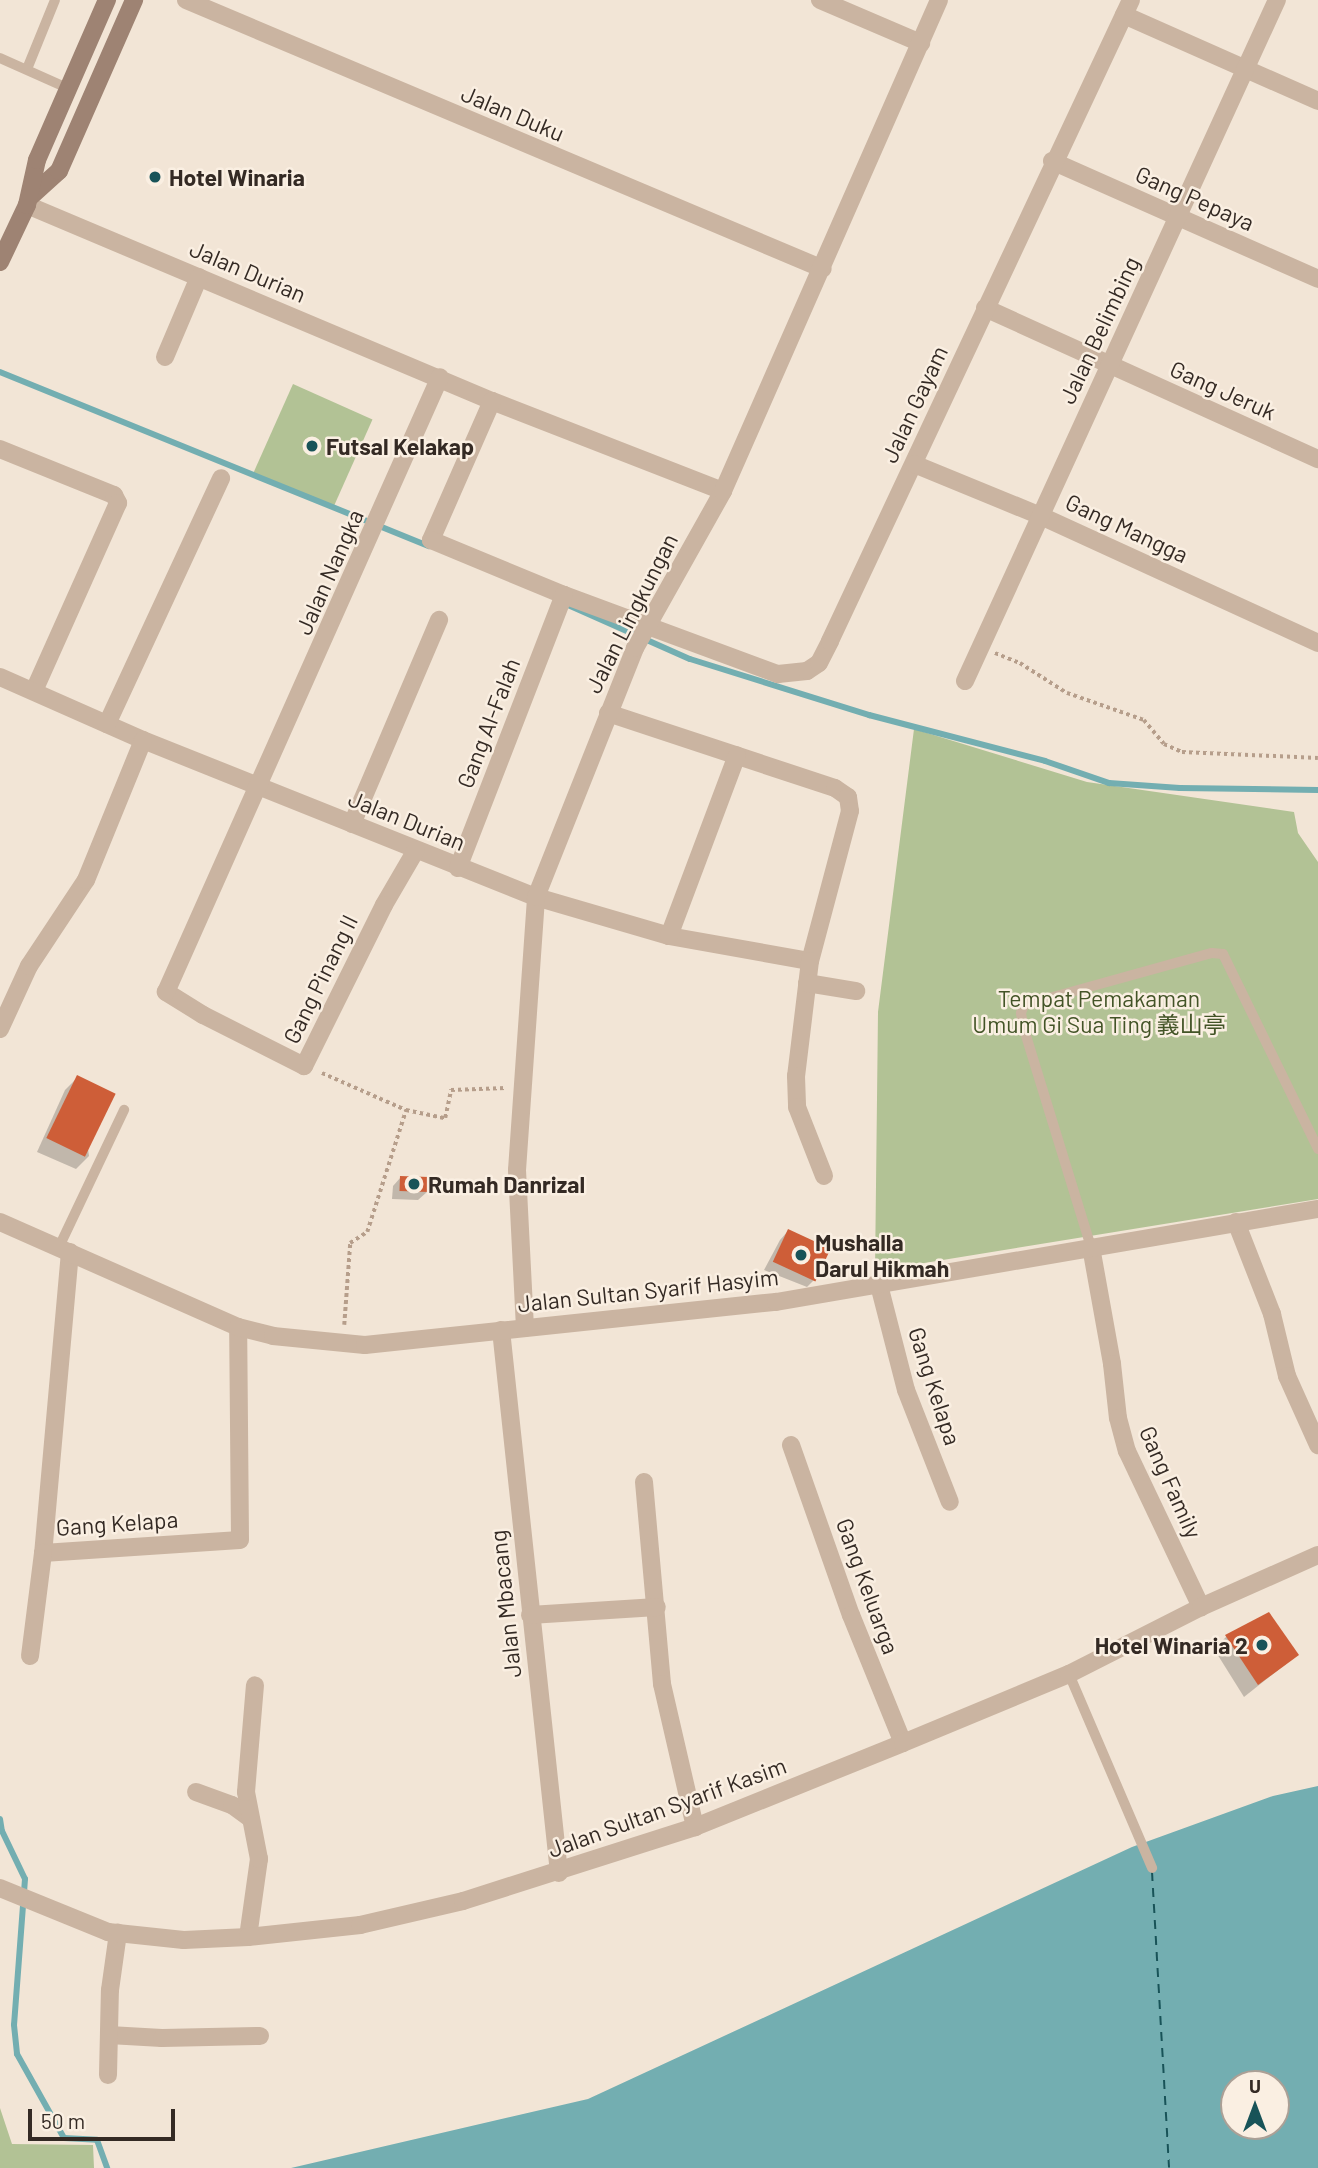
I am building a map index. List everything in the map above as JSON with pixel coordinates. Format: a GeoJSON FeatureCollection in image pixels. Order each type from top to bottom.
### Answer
{"type":"FeatureCollection","features":[{"type":"Feature","properties":{"kind":"main road"},"geometry":{"type":"LineString","coordinates":[[0,262],[29,201],[37,160],[107,0]]}},
{"type":"Feature","properties":{"kind":"main road"},"geometry":{"type":"LineString","coordinates":[[29,201],[59,170],[134,0]]}},
{"type":"Feature","properties":{"kind":"street","name":"Jalan Duku"},"geometry":{"type":"LineString","coordinates":[[186,0],[823,269]]}},
{"type":"Feature","properties":{"kind":"street"},"geometry":{"type":"LineString","coordinates":[[820,0],[921,43]]}},
{"type":"Feature","properties":{"kind":"street","name":"Jalan Lingkungan"},"geometry":{"type":"LineString","coordinates":[[525,1328],[517,1170],[536,897],[635,648],[723,491],[823,269],[939,0]]}},
{"type":"Feature","properties":{"kind":"street","name":"Jalan Belimbing"},"geometry":{"type":"LineString","coordinates":[[965,681],[1276,0]]}},
{"type":"Feature","properties":{"kind":"street"},"geometry":{"type":"LineString","coordinates":[[1127,8],[1244,68],[1318,101]]}},
{"type":"Feature","properties":{"kind":"street","name":"Jalan Gayam"},"geometry":{"type":"LineString","coordinates":[[492,401],[430,540],[564,595],[778,674],[807,671],[819,663],[830,641],[1052,161],[1127,8]]}},
{"type":"Feature","properties":{"kind":"street","name":"Gang Pepaya"},"geometry":{"type":"LineString","coordinates":[[1052,161],[1318,279]]}},
{"type":"Feature","properties":{"kind":"street","name":"Jalan Durian"},"geometry":{"type":"LineString","coordinates":[[29,201],[199,277],[492,401],[723,491]]}},
{"type":"Feature","properties":{"kind":"street"},"geometry":{"type":"LineString","coordinates":[[165,357],[199,277]]}},
{"type":"Feature","properties":{"kind":"street","name":"Gang Jeruk"},"geometry":{"type":"LineString","coordinates":[[985,308],[1318,459]]}},
{"type":"Feature","properties":{"kind":"street","name":"Jalan Nangka"},"geometry":{"type":"LineString","coordinates":[[234,838],[371,538],[440,377]]}},
{"type":"Feature","properties":{"kind":"street"},"geometry":{"type":"LineString","coordinates":[[0,449],[114,495],[118,503],[34,691]]}},
{"type":"Feature","properties":{"kind":"street","name":"Gang Mangga"},"geometry":{"type":"LineString","coordinates":[[914,464],[1041,516],[1318,643]]}},
{"type":"Feature","properties":{"kind":"street"},"geometry":{"type":"LineString","coordinates":[[107,724],[221,478]]}},
{"type":"Feature","properties":{"kind":"street","name":"Gang Al-Falah"},"geometry":{"type":"LineString","coordinates":[[458,868],[564,595]]}},
{"type":"Feature","properties":{"kind":"street"},"geometry":{"type":"LineString","coordinates":[[352,824],[439,620]]}},
{"type":"Feature","properties":{"kind":"street","name":"Jalan Durian"},"geometry":{"type":"LineString","coordinates":[[0,677],[143,740],[536,897],[669,936],[810,961]]}},
{"type":"Feature","properties":{"kind":"street"},"geometry":{"type":"LineString","coordinates":[[608,713],[835,788],[843,792],[850,803],[810,961],[796,1076],[797,1107],[824,1177]]}},
{"type":"Feature","properties":{"kind":"street"},"geometry":{"type":"LineString","coordinates":[[0,1029],[29,966],[86,880],[143,740]]}},
{"type":"Feature","properties":{"kind":"street"},"geometry":{"type":"LineString","coordinates":[[669,936],[737,755]]}},
{"type":"Feature","properties":{"kind":"street","name":"Gang Pinang II"},"geometry":{"type":"LineString","coordinates":[[234,838],[166,992],[169,997],[304,1066],[384,905],[416,850]]}},
{"type":"Feature","properties":{"kind":"street"},"geometry":{"type":"LineString","coordinates":[[807,983],[856,991]]}},
{"type":"Feature","properties":{"kind":"street","name":"Jalan Sultan Syarif Hasyim"},"geometry":{"type":"LineString","coordinates":[[0,1222],[238,1327],[274,1336],[365,1346],[776,1302],[1318,1209]]}},
{"type":"Feature","properties":{"kind":"street"},"geometry":{"type":"LineString","coordinates":[[1236,1222],[1272,1314],[1287,1376],[1318,1445]]}},
{"type":"Feature","properties":{"kind":"street","name":"Gang Family"},"geometry":{"type":"LineString","coordinates":[[1091,1247],[1112,1364],[1118,1418],[1127,1451],[1201,1607]]}},
{"type":"Feature","properties":{"kind":"street","name":"Gang Kelapa"},"geometry":{"type":"LineString","coordinates":[[64,1249],[43,1553],[240,1540],[238,1327]]}},
{"type":"Feature","properties":{"kind":"street","name":"Gang Kelapa"},"geometry":{"type":"LineString","coordinates":[[879,1285],[906,1390],[950,1502]]}},
{"type":"Feature","properties":{"kind":"street","name":"Jalan Mbacang"},"geometry":{"type":"LineString","coordinates":[[501,1330],[559,1873]]}},
{"type":"Feature","properties":{"kind":"street","name":"Gang Keluarga"},"geometry":{"type":"LineString","coordinates":[[791,1445],[851,1615],[903,1743]]}},
{"type":"Feature","properties":{"kind":"street"},"geometry":{"type":"LineString","coordinates":[[644,1482],[662,1684],[695,1827]]}},
{"type":"Feature","properties":{"kind":"street"},"geometry":{"type":"LineString","coordinates":[[30,1656],[43,1553]]}},
{"type":"Feature","properties":{"kind":"street","name":"Jalan Sultan Syarif Kasim"},"geometry":{"type":"LineString","coordinates":[[6,1890],[43,1908],[118,1933],[184,1940],[248,1937],[360,1925],[463,1901],[559,1873],[695,1827],[903,1743],[1069,1674],[1201,1607],[1318,1555]]}},
{"type":"Feature","properties":{"kind":"street"},"geometry":{"type":"LineString","coordinates":[[530,1615],[657,1607]]}},
{"type":"Feature","properties":{"kind":"street"},"geometry":{"type":"LineString","coordinates":[[248,1937],[259,1859],[246,1792],[255,1685]]}},
{"type":"Feature","properties":{"kind":"street"},"geometry":{"type":"LineString","coordinates":[[196,1792],[232,1805],[250,1818]]}},
{"type":"Feature","properties":{"kind":"street"},"geometry":{"type":"LineString","coordinates":[[108,2075],[110,1990],[118,1933]]}},
{"type":"Feature","properties":{"kind":"street"},"geometry":{"type":"LineString","coordinates":[[108,2035],[162,2038],[260,2036]]}},
{"type":"Feature","properties":{"kind":"lane"},"geometry":{"type":"LineString","coordinates":[[27,69],[55,0]]}},
{"type":"Feature","properties":{"kind":"lane"},"geometry":{"type":"LineString","coordinates":[[0,58],[67,88]]}},
{"type":"Feature","properties":{"kind":"lane"},"geometry":{"type":"LineString","coordinates":[[1091,1247],[1024,1029],[1021,1013],[1024,1004],[1212,953],[1223,954],[1318,1149]]}},
{"type":"Feature","properties":{"kind":"lane"},"geometry":{"type":"LineString","coordinates":[[64,1249],[124,1110]]}},
{"type":"Feature","properties":{"kind":"lane"},"geometry":{"type":"LineString","coordinates":[[1069,1674],[1152,1868]]}},
{"type":"Feature","properties":{"kind":"path"},"geometry":{"type":"LineString","coordinates":[[981,647],[1020,663],[1067,693],[1144,720],[1164,744],[1182,752],[1318,758]]}},
{"type":"Feature","properties":{"kind":"path"},"geometry":{"type":"LineString","coordinates":[[304,1066],[406,1110],[445,1118],[451,1090],[524,1087]]}},
{"type":"Feature","properties":{"kind":"path"},"geometry":{"type":"LineString","coordinates":[[343,1344],[350,1242],[367,1232],[406,1110]]}},
{"type":"Feature","properties":{"kind":"green space","name":"Futsal Kelakap"},"geometry":{"type":"Polygon","coordinates":[[[293,384],[372,419],[333,509],[253,474],[293,384]]]}},
{"type":"Feature","properties":{"kind":"green space","name":"Tempat Pemakaman Umum Gi Sua Ting 義山亭"},"geometry":{"type":"Polygon","coordinates":[[[914,729],[1087,782],[1294,812],[1298,833],[1318,862],[1318,1199],[875,1271],[878,1012],[914,729]]]}},
{"type":"Feature","properties":{"kind":"green space"},"geometry":{"type":"Polygon","coordinates":[[[0,2108],[12,2144],[93,2145],[94,2168],[0,2168],[0,2108]]]}},
{"type":"Feature","properties":{"kind":"water"},"geometry":{"type":"Polygon","coordinates":[[[1318,1786],[1318,2168],[291,2168],[588,2099],[1132,1847],[1273,1796],[1318,1786]]]}},
{"type":"Feature","properties":{"kind":"building"},"geometry":{"type":"Polygon","coordinates":[[[77,1075],[116,1094],[85,1157],[46,1138],[77,1075]]]}},
{"type":"Feature","properties":{"kind":"building","name":"Rumah Danrizal"},"geometry":{"type":"Polygon","coordinates":[[[400,1176],[429,1177],[428,1192],[399,1191],[400,1176]]]}},
{"type":"Feature","properties":{"kind":"building","name":"Mushalla Darul Hikmah"},"geometry":{"type":"Polygon","coordinates":[[[788,1229],[831,1249],[815,1281],[773,1262],[788,1229]]]}},
{"type":"Feature","properties":{"kind":"building","name":"Hotel Winaria 2"},"geometry":{"type":"Polygon","coordinates":[[[1269,1612],[1299,1655],[1258,1685],[1225,1635],[1269,1612]]]}},
{"type":"Feature","properties":{"kind":"waterway"},"geometry":{"type":"LineString","coordinates":[[0,372],[429,546]]}},
{"type":"Feature","properties":{"kind":"waterway"},"geometry":{"type":"LineString","coordinates":[[568,605],[690,659],[869,715],[1045,761],[1109,783],[1180,788],[1318,790]]}},
{"type":"Feature","properties":{"kind":"waterway"},"geometry":{"type":"LineString","coordinates":[[0,1819],[2,1831],[25,1879],[14,2025],[17,2054],[64,2138],[97,2140],[107,2168]]}},
{"type":"Feature","properties":{"kind":"ferry route"},"geometry":{"type":"LineString","coordinates":[[1152,1872],[1169,2168]]}},
{"type":"Feature","properties":{"kind":"place","name":"Hotel Winaria"},"geometry":{"type":"Point","coordinates":[155,177]}},
{"type":"Feature","properties":{"kind":"place","name":"Futsal Kelakap"},"geometry":{"type":"Point","coordinates":[312,446]}},
{"type":"Feature","properties":{"kind":"place","name":"Rumah Danrizal"},"geometry":{"type":"Point","coordinates":[414,1184]}},
{"type":"Feature","properties":{"kind":"place","name":"Mushalla Darul Hikmah"},"geometry":{"type":"Point","coordinates":[801,1255]}},
{"type":"Feature","properties":{"kind":"place","name":"Hotel Winaria 2"},"geometry":{"type":"Point","coordinates":[1262,1645]}}]}
